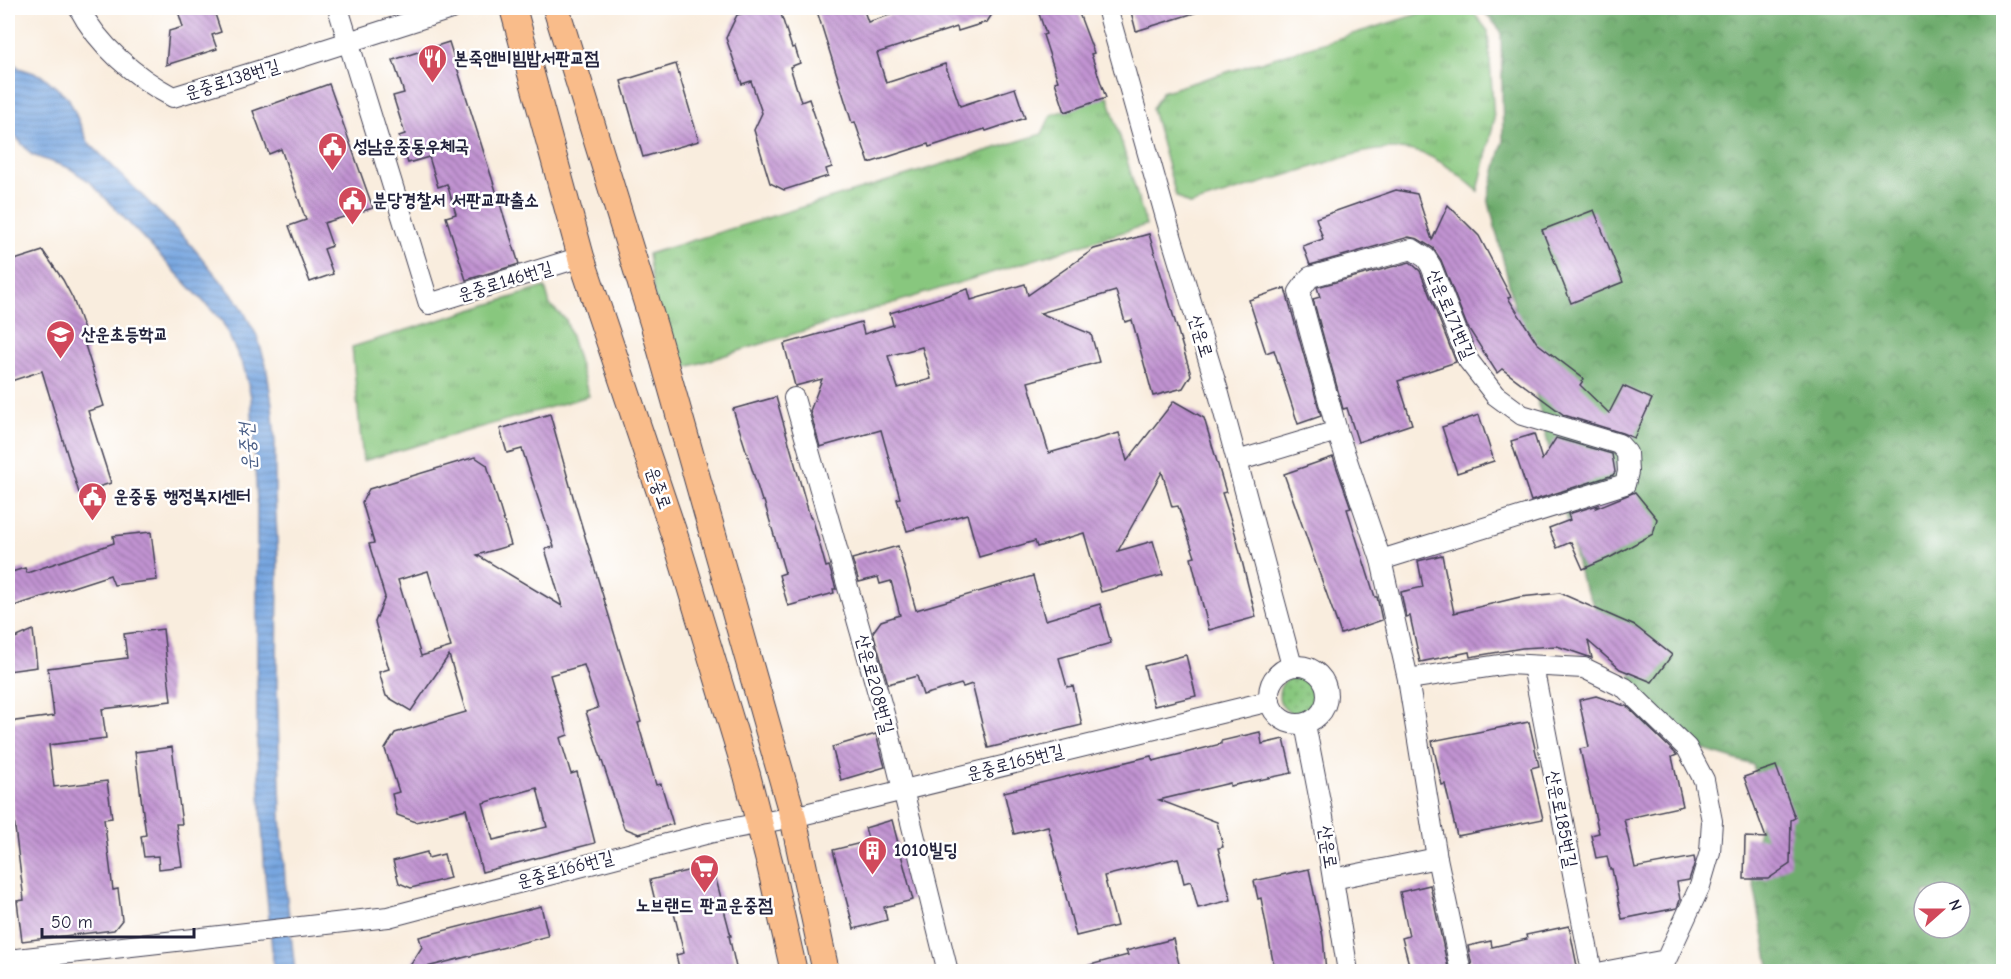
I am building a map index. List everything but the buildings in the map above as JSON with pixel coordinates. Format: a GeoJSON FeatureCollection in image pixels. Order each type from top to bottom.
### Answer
{"type":"FeatureCollection","features":[{"type":"Feature","properties":{"kind":"main road","name":"운중로"},"geometry":{"type":"LineString","coordinates":[[513,8],[581,257],[676,540],[760,824],[794,972]]}},
{"type":"Feature","properties":{"kind":"main road"},"geometry":{"type":"LineString","coordinates":[[556,8],[654,326],[794,817],[826,972]]}},
{"type":"Feature","properties":{"kind":"street","name":"운중로138번길"},"geometry":{"type":"LineString","coordinates":[[78,8],[88,26],[116,55],[139,76],[173,97],[258,72],[454,8]]}},
{"type":"Feature","properties":{"kind":"street"},"geometry":{"type":"LineString","coordinates":[[338,8],[348,41]]}},
{"type":"Feature","properties":{"kind":"street","name":"산운로"},"geometry":{"type":"LineString","coordinates":[[1107,8],[1237,461],[1292,666]]}},
{"type":"Feature","properties":{"kind":"street","name":"운중로146번길"},"geometry":{"type":"LineString","coordinates":[[348,41],[429,304],[581,257]]}},
{"type":"Feature","properties":{"kind":"street","name":"산운로171번길"},"geometry":{"type":"LineString","coordinates":[[1381,560],[1625,484],[1628,472],[1627,453],[1619,444],[1522,415],[1495,395],[1468,360],[1431,266],[1426,258],[1413,249],[1310,277],[1299,292],[1337,430],[1381,560],[1408,679]]}},
{"type":"Feature","properties":{"kind":"street","name":"산운로208번길"},"geometry":{"type":"LineString","coordinates":[[794,398],[886,721],[948,972]]}},
{"type":"Feature","properties":{"kind":"street"},"geometry":{"type":"LineString","coordinates":[[1237,461],[1337,430]]}},
{"type":"Feature","properties":{"kind":"street"},"geometry":{"type":"LineString","coordinates":[[1461,972],[1437,858],[1408,679],[1507,664],[1584,668],[1625,688],[1687,748],[1704,780],[1712,821],[1710,852],[1700,886],[1665,960],[1603,972]]}},
{"type":"Feature","properties":{"kind":"street"},"geometry":{"type":"LineString","coordinates":[[1302,665],[1311,668],[1324,680],[1327,689],[1325,707],[1313,720],[1305,724],[1295,724],[1279,716],[1270,700],[1272,682],[1284,669],[1292,666],[1302,665]]}},
{"type":"Feature","properties":{"kind":"street","name":"산운로185번길"},"geometry":{"type":"LineString","coordinates":[[1533,666],[1592,972]]}},
{"type":"Feature","properties":{"kind":"street","name":"운중로165번길"},"geometry":{"type":"LineString","coordinates":[[760,824],[1270,700]]}},
{"type":"Feature","properties":{"kind":"street","name":"산운로"},"geometry":{"type":"LineString","coordinates":[[1305,724],[1323,817],[1348,972]]}},
{"type":"Feature","properties":{"kind":"street","name":"운중로166번길"},"geometry":{"type":"LineString","coordinates":[[8,960],[388,917],[709,833],[760,824]]}},
{"type":"Feature","properties":{"kind":"street"},"geometry":{"type":"LineString","coordinates":[[1333,879],[1437,858]]}},
{"type":"Feature","properties":{"kind":"green space"},"geometry":{"type":"Polygon","coordinates":[[[1438,8],[1470,8],[1488,31],[1494,121],[1478,191],[1434,159],[1420,153],[1390,149],[1352,155],[1190,205],[1176,196],[1152,109],[1162,92],[1438,8]]]}},
{"type":"Feature","properties":{"kind":"green space"},"geometry":{"type":"Polygon","coordinates":[[[1481,8],[2003,8],[2003,971],[1770,971],[1750,864],[1765,807],[1753,765],[1688,745],[1644,726],[1631,674],[1581,580],[1488,198],[1503,141],[1501,31],[1481,8]]]}},
{"type":"Feature","properties":{"kind":"green space"},"geometry":{"type":"Polygon","coordinates":[[[1108,96],[1146,225],[674,371],[657,314],[648,254],[1042,134],[1051,115],[1108,96]]]}},
{"type":"Feature","properties":{"kind":"green space"},"geometry":{"type":"Polygon","coordinates":[[[545,287],[550,305],[566,320],[589,396],[363,461],[352,347],[545,287]]]}},
{"type":"Feature","properties":{"kind":"green space"},"geometry":{"type":"Polygon","coordinates":[[[1298,676],[1312,681],[1317,695],[1312,709],[1298,714],[1284,709],[1279,695],[1284,681],[1298,676]]]}},
{"type":"Feature","properties":{"kind":"water"},"geometry":{"type":"Polygon","coordinates":[[[8,58],[19,68],[43,76],[69,99],[88,142],[186,239],[239,303],[257,336],[266,365],[275,442],[278,560],[277,685],[281,816],[295,971],[274,971],[265,876],[257,744],[257,502],[251,397],[244,368],[222,321],[90,182],[69,168],[32,155],[8,128],[8,58]]]}},
{"type":"Feature","properties":{"kind":"place","name":"본죽앤비빔밥서판교점"},"geometry":{"type":"Point","coordinates":[433,84]}},
{"type":"Feature","properties":{"kind":"place","name":"성남운중동우체국"},"geometry":{"type":"Point","coordinates":[332,172]}},
{"type":"Feature","properties":{"kind":"place","name":"분당경찰서 서판교파출소"},"geometry":{"type":"Point","coordinates":[352,226]}},
{"type":"Feature","properties":{"kind":"place","name":"산운초등학교"},"geometry":{"type":"Point","coordinates":[60,360]}},
{"type":"Feature","properties":{"kind":"place","name":"운중동 행정복지센터"},"geometry":{"type":"Point","coordinates":[93,522]}},
{"type":"Feature","properties":{"kind":"place","name":"1010빌딩"},"geometry":{"type":"Point","coordinates":[873,876]}},
{"type":"Feature","properties":{"kind":"place","name":"노브랜드 판교운중점"},"geometry":{"type":"Point","coordinates":[704,894]}},
{"type":"Feature","properties":{"kind":"water label","name":"운중천"},"geometry":{"type":"Point","coordinates":[247,447]}}]}
